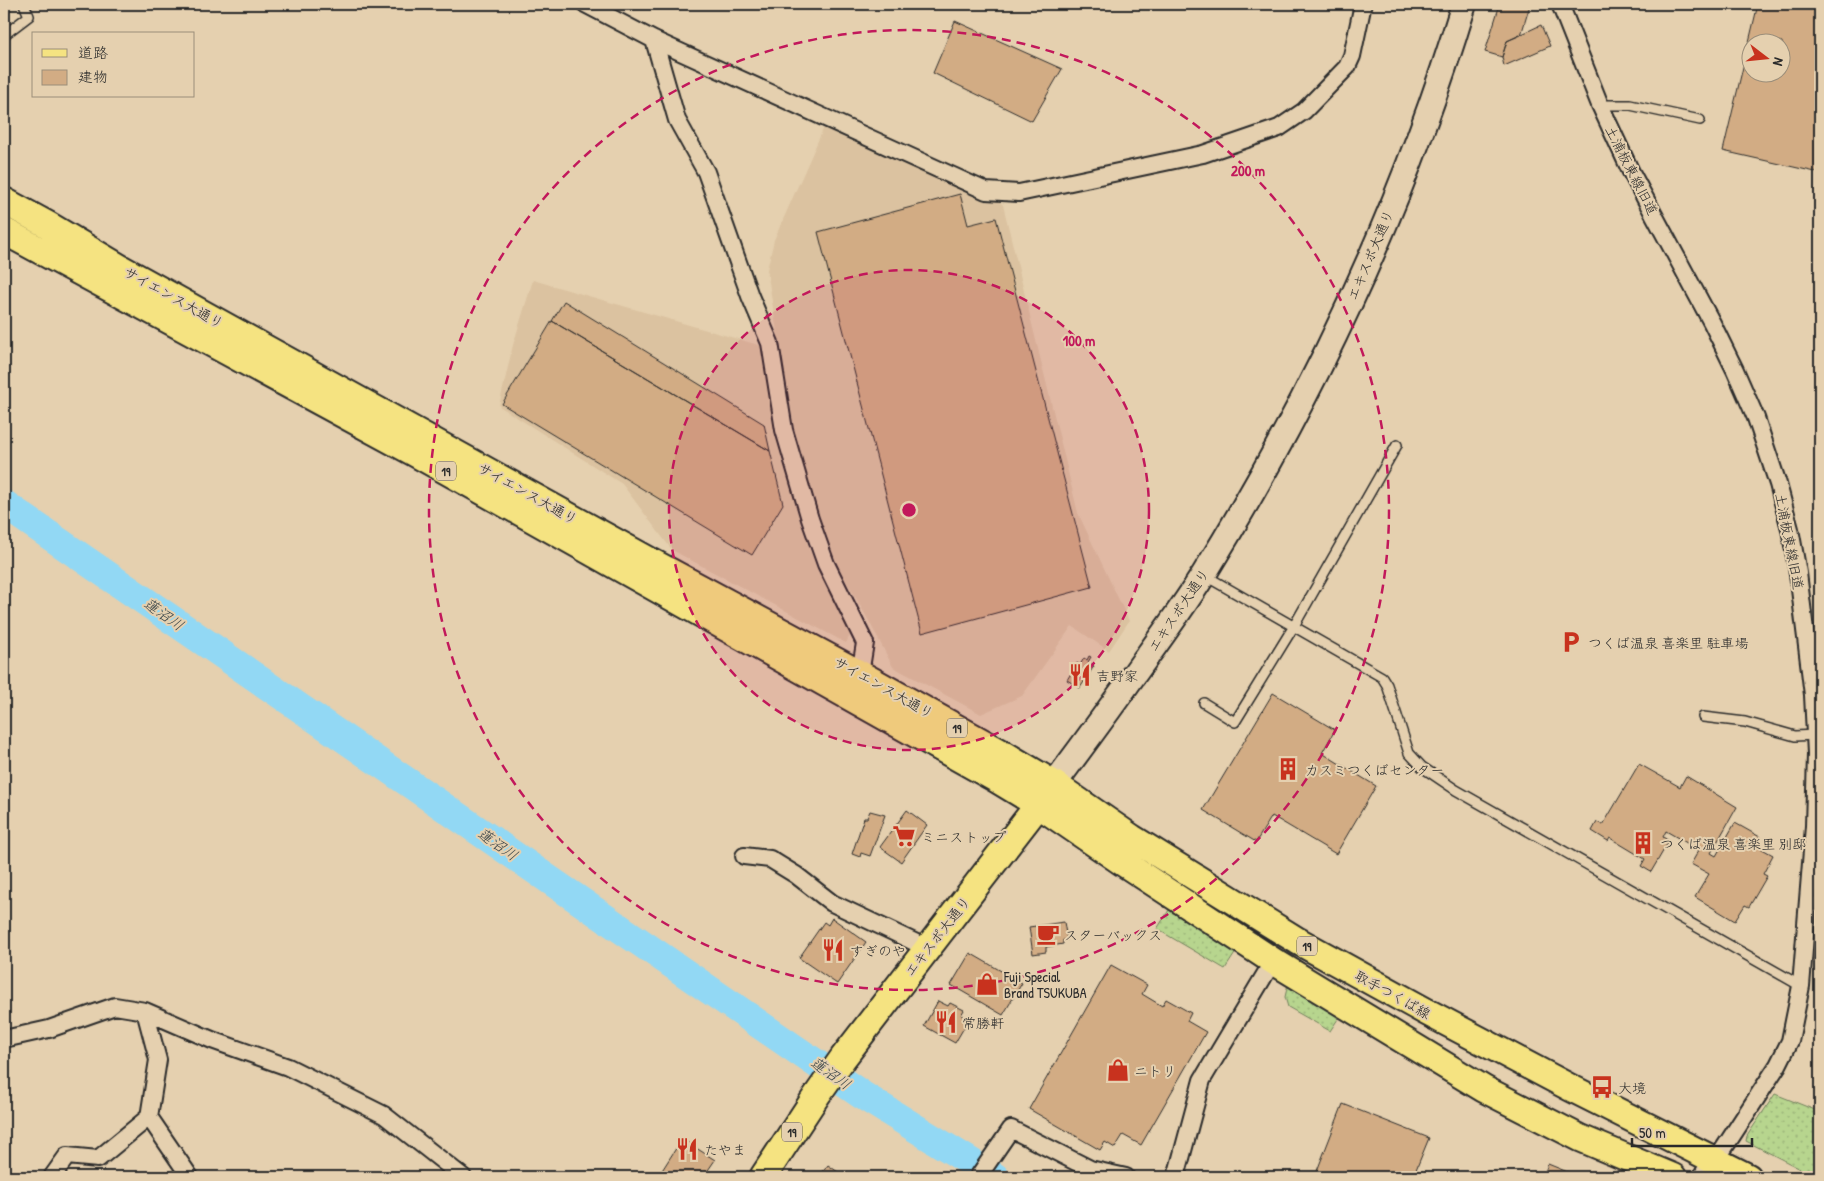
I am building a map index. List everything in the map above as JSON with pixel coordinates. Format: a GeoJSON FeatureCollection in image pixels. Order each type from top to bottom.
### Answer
{"type":"FeatureCollection","features":[{"type":"Feature","properties":{"kind":"main road","name":"エキスポ大通り"},"geometry":{"type":"LineString","coordinates":[[763,1177],[843,1058],[1097,727],[1204,575],[1325,358],[1378,239],[1429,109],[1464,4]]}},
{"type":"Feature","properties":{"kind":"main road","name":"サイエンス大通り"},"geometry":{"type":"LineString","coordinates":[[4,201],[122,269],[650,561],[853,685]]}},
{"type":"Feature","properties":{"kind":"main road","name":"サイエンス大通り"},"geometry":{"type":"LineString","coordinates":[[4,231],[421,457],[853,685],[1046,794]]}},
{"type":"Feature","properties":{"kind":"main road","name":"19"},"geometry":{"type":"LineString","coordinates":[[1046,794],[1130,867],[1273,961],[1501,1098],[1580,1138],[1673,1177]]}},
{"type":"Feature","properties":{"kind":"main road","name":"取手つくば線"},"geometry":{"type":"LineString","coordinates":[[1046,794],[1132,838],[1298,941],[1571,1088],[1711,1170],[1748,1177]]}},
{"type":"Feature","properties":{"kind":"street"},"geometry":{"type":"LineString","coordinates":[[585,4],[654,40],[986,191],[1019,193],[1203,154],[1279,128],[1304,111],[1347,66],[1352,56],[1363,4]]}},
{"type":"Feature","properties":{"kind":"street","name":"土浦板東線旧道"},"geometry":{"type":"LineString","coordinates":[[1560,4],[1600,104],[1631,172],[1736,370],[1759,427],[1778,484],[1790,529],[1806,636],[1813,695],[1815,736],[1814,826],[1801,986],[1790,1041],[1782,1057],[1711,1170]]}},
{"type":"Feature","properties":{"kind":"street"},"geometry":{"type":"LineString","coordinates":[[654,40],[677,120],[706,172],[750,296],[770,343],[784,430],[810,520],[826,564],[865,643],[853,685]]}},
{"type":"Feature","properties":{"kind":"street"},"geometry":{"type":"LineString","coordinates":[[744,856],[770,859],[796,875],[832,903],[927,948]]}},
{"type":"Feature","properties":{"kind":"street"},"geometry":{"type":"LineString","coordinates":[[1176,1177],[1202,1080],[1273,961]]}},
{"type":"Feature","properties":{"kind":"street"},"geometry":{"type":"LineString","coordinates":[[4,1039],[49,1029],[114,1006],[145,1011],[212,1040],[288,1067],[384,1116],[463,1177]]}},
{"type":"Feature","properties":{"kind":"street"},"geometry":{"type":"LineString","coordinates":[[52,1177],[67,1156],[98,1159],[149,1117],[158,1060],[145,1011]]}},
{"type":"Feature","properties":{"kind":"street"},"geometry":{"type":"LineString","coordinates":[[149,1117],[190,1177]]}},
{"type":"Feature","properties":{"kind":"street"},"geometry":{"type":"LineString","coordinates":[[978,1177],[1011,1129],[1090,1169],[1126,1177]]}},
{"type":"Feature","properties":{"kind":"lane"},"geometry":{"type":"LineString","coordinates":[[4,35],[29,16],[24,4]]}},
{"type":"Feature","properties":{"kind":"lane"},"geometry":{"type":"LineString","coordinates":[[1600,104],[1630,105],[1700,120]]}},
{"type":"Feature","properties":{"kind":"lane"},"geometry":{"type":"LineString","coordinates":[[1204,703],[1235,722],[1294,626],[1397,445]]}},
{"type":"Feature","properties":{"kind":"lane"},"geometry":{"type":"LineString","coordinates":[[1204,575],[1382,676],[1387,685],[1409,753],[1422,767],[1456,790],[1801,986]]}},
{"type":"Feature","properties":{"kind":"lane"},"geometry":{"type":"LineString","coordinates":[[1704,717],[1745,722],[1795,736],[1815,736]]}},
{"type":"Feature","properties":{"kind":"shaded area"},"geometry":{"type":"Polygon","coordinates":[[[825,125],[997,199],[1003,205],[1078,513],[1129,621],[1109,651],[1072,626],[1022,696],[981,714],[893,667],[838,567],[817,514],[792,425],[767,270],[774,240],[825,125]]]}},
{"type":"Feature","properties":{"kind":"shaded area"},"geometry":{"type":"Polygon","coordinates":[[[533,280],[762,346],[775,426],[809,548],[850,635],[846,643],[672,550],[622,484],[499,406],[513,345],[533,280]]]}},
{"type":"Feature","properties":{"kind":"green space"},"geometry":{"type":"Polygon","coordinates":[[[1169,910],[1236,952],[1225,969],[1157,929],[1169,910]]]}},
{"type":"Feature","properties":{"kind":"green space"},"geometry":{"type":"Polygon","coordinates":[[[1288,984],[1340,1016],[1330,1031],[1288,1007],[1285,997],[1288,984]]]}},
{"type":"Feature","properties":{"kind":"green space"},"geometry":{"type":"Polygon","coordinates":[[[1775,1094],[1820,1112],[1820,1177],[1816,1177],[1746,1141],[1747,1136],[1775,1094]]]}},
{"type":"Feature","properties":{"kind":"building"},"geometry":{"type":"Polygon","coordinates":[[[1500,4],[1530,5],[1521,35],[1507,41],[1502,57],[1485,52],[1500,4]]]}},
{"type":"Feature","properties":{"kind":"building"},"geometry":{"type":"Polygon","coordinates":[[[1758,4],[1820,4],[1820,173],[1723,151],[1742,71],[1742,82],[1792,82],[1792,32],[1751,32],[1758,4]]]}},
{"type":"Feature","properties":{"kind":"building"},"geometry":{"type":"Polygon","coordinates":[[[955,21],[1062,69],[1032,121],[933,73],[955,21]]]}},
{"type":"Feature","properties":{"kind":"building"},"geometry":{"type":"Polygon","coordinates":[[[1541,25],[1550,46],[1504,66],[1502,57],[1507,41],[1541,25]]]}},
{"type":"Feature","properties":{"kind":"building"},"geometry":{"type":"Polygon","coordinates":[[[960,194],[968,225],[996,218],[1092,587],[922,633],[818,232],[960,194]]]}},
{"type":"Feature","properties":{"kind":"building"},"geometry":{"type":"Polygon","coordinates":[[[564,301],[764,424],[770,451],[552,321],[564,301]]]}},
{"type":"Feature","properties":{"kind":"building"},"geometry":{"type":"Polygon","coordinates":[[[552,321],[770,451],[783,504],[752,555],[502,404],[552,321]]]}},
{"type":"Feature","properties":{"kind":"building","name":"吉野家"},"geometry":{"type":"Polygon","coordinates":[[[1089,656],[1091,657],[1088,662],[1094,666],[1080,688],[1067,680],[1077,663],[1080,665],[1084,658],[1087,660],[1089,656]]]}},
{"type":"Feature","properties":{"kind":"building","name":"カスミつくばセンター"},"geometry":{"type":"Polygon","coordinates":[[[1273,693],[1335,730],[1322,753],[1376,786],[1336,854],[1272,816],[1256,842],[1203,810],[1273,693]]]}},
{"type":"Feature","properties":{"kind":"building","name":"つくば温泉 喜楽里 別邸"},"geometry":{"type":"Polygon","coordinates":[[[1639,764],[1680,787],[1686,776],[1737,807],[1711,853],[1716,856],[1735,823],[1760,837],[1755,845],[1773,855],[1763,874],[1767,876],[1749,907],[1745,905],[1735,921],[1695,897],[1709,874],[1691,864],[1699,850],[1666,831],[1663,837],[1669,841],[1651,872],[1641,866],[1645,859],[1610,838],[1608,841],[1592,831],[1597,822],[1603,825],[1639,764]]]}},
{"type":"Feature","properties":{"kind":"building","name":"ミニストップ"},"geometry":{"type":"Polygon","coordinates":[[[907,810],[927,825],[901,862],[880,847],[907,810]]]}},
{"type":"Feature","properties":{"kind":"building"},"geometry":{"type":"Polygon","coordinates":[[[870,811],[885,815],[870,856],[861,853],[860,857],[852,854],[864,818],[867,818],[870,811]]]}},
{"type":"Feature","properties":{"kind":"building","name":"すぎのや"},"geometry":{"type":"Polygon","coordinates":[[[832,918],[866,942],[837,984],[799,958],[824,922],[828,925],[832,918]]]}},
{"type":"Feature","properties":{"kind":"building","name":"スターバックス"},"geometry":{"type":"Polygon","coordinates":[[[1064,922],[1067,940],[1063,940],[1063,944],[1046,947],[1046,952],[1033,954],[1029,927],[1064,922]]]}},
{"type":"Feature","properties":{"kind":"building","name":"Fuji Special Brand TSUKUBA"},"geometry":{"type":"Polygon","coordinates":[[[970,953],[1022,983],[1003,1015],[951,985],[970,953]]]}},
{"type":"Feature","properties":{"kind":"building","name":"ニトリ"},"geometry":{"type":"Polygon","coordinates":[[[1111,965],[1147,985],[1142,994],[1162,1006],[1166,999],[1191,1013],[1187,1021],[1206,1032],[1141,1145],[1123,1135],[1115,1148],[1105,1142],[1100,1150],[1029,1109],[1111,965]]]}},
{"type":"Feature","properties":{"kind":"building","name":"常勝軒"},"geometry":{"type":"Polygon","coordinates":[[[938,1001],[948,1006],[950,1003],[964,1010],[961,1015],[969,1019],[955,1043],[924,1026],[938,1001]]]}},
{"type":"Feature","properties":{"kind":"building"},"geometry":{"type":"Polygon","coordinates":[[[1343,1104],[1429,1138],[1413,1177],[1315,1176],[1343,1104]]]}},
{"type":"Feature","properties":{"kind":"building","name":"たやま"},"geometry":{"type":"Polygon","coordinates":[[[682,1139],[715,1160],[704,1176],[701,1174],[700,1177],[668,1177],[661,1172],[682,1139]]]}},
{"type":"Feature","properties":{"kind":"building"},"geometry":{"type":"Polygon","coordinates":[[[1548,1164],[1580,1177],[1543,1177],[1548,1164]]]}},
{"type":"Feature","properties":{"kind":"building"},"geometry":{"type":"Polygon","coordinates":[[[828,1165],[845,1177],[819,1177],[828,1165]]]}},
{"type":"Feature","properties":{"kind":"waterway","name":"蓮沼川"},"geometry":{"type":"LineString","coordinates":[[4,504],[862,1095],[995,1177]]}},
{"type":"Feature","properties":{"kind":"place","name":"つくば温泉 喜楽里 駐車場"},"geometry":{"type":"Point","coordinates":[1571,642]}},
{"type":"Feature","properties":{"kind":"place","name":"吉野家"},"geometry":{"type":"Point","coordinates":[1080,675]}},
{"type":"Feature","properties":{"kind":"place","name":"カスミつくばセンター"},"geometry":{"type":"Point","coordinates":[1288,769]}},
{"type":"Feature","properties":{"kind":"place","name":"ミニストップ"},"geometry":{"type":"Point","coordinates":[904,836]}},
{"type":"Feature","properties":{"kind":"place","name":"つくば温泉 喜楽里 別邸"},"geometry":{"type":"Point","coordinates":[1643,843]}},
{"type":"Feature","properties":{"kind":"place","name":"スターバックス"},"geometry":{"type":"Point","coordinates":[1048,934]}},
{"type":"Feature","properties":{"kind":"place","name":"すぎのや"},"geometry":{"type":"Point","coordinates":[833,950]}},
{"type":"Feature","properties":{"kind":"place","name":"Fuji Special Brand TSUKUBA"},"geometry":{"type":"Point","coordinates":[987,984]}},
{"type":"Feature","properties":{"kind":"place","name":"常勝軒"},"geometry":{"type":"Point","coordinates":[946,1022]}},
{"type":"Feature","properties":{"kind":"place","name":"ニトリ"},"geometry":{"type":"Point","coordinates":[1118,1070]}},
{"type":"Feature","properties":{"kind":"place","name":"大境"},"geometry":{"type":"Point","coordinates":[1602,1087]}},
{"type":"Feature","properties":{"kind":"place","name":"たやま"},"geometry":{"type":"Point","coordinates":[687,1149]}}]}
